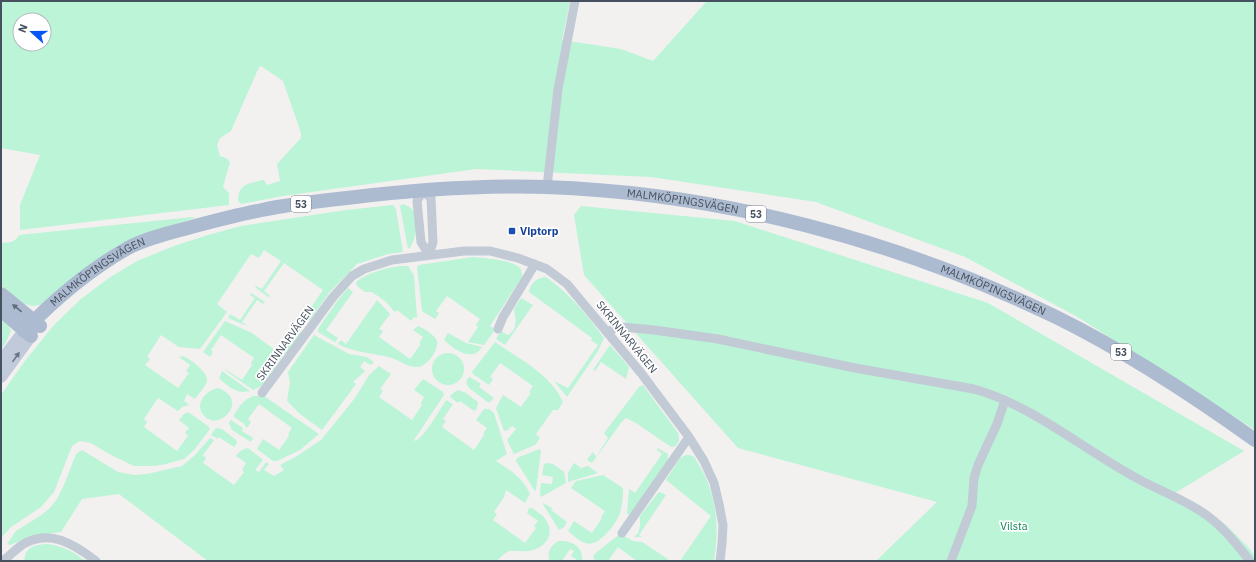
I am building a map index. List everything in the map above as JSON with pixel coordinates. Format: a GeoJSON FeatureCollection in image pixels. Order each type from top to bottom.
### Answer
{"type":"FeatureCollection","features":[{"type":"Feature","properties":{"kind":"main road","name":"MALMKÖPINGSVÄGEN"},"geometry":{"type":"LineString","coordinates":[[32,328],[65,291],[95,268],[131,247],[166,233],[226,218],[265,209],[371,195],[480,187],[547,187],[610,192],[664,198],[749,212],[788,221],[902,254],[978,282],[1058,318],[1111,346],[1169,381],[1255,440]]}},
{"type":"Feature","properties":{"kind":"main road"},"geometry":{"type":"LineString","coordinates":[[1,294],[32,328]]}},
{"type":"Feature","properties":{"kind":"main road"},"geometry":{"type":"LineString","coordinates":[[1,310],[32,328]]}},
{"type":"Feature","properties":{"kind":"main road"},"geometry":{"type":"LineString","coordinates":[[1,361],[32,328]]}},
{"type":"Feature","properties":{"kind":"main road"},"geometry":{"type":"LineString","coordinates":[[1,377],[32,328]]}},
{"type":"Feature","properties":{"kind":"street"},"geometry":{"type":"LineString","coordinates":[[547,187],[558,89],[575,1]]}},
{"type":"Feature","properties":{"kind":"street"},"geometry":{"type":"LineString","coordinates":[[423,191],[431,198],[433,242],[429,255],[422,242],[417,201],[423,191]]}},
{"type":"Feature","properties":{"kind":"street","name":"SKRINNARVÄGEN"},"geometry":{"type":"LineString","coordinates":[[262,393],[333,297],[352,276],[364,269],[392,260],[464,251],[490,251],[512,256],[535,264],[547,269],[567,284],[607,331],[689,437],[704,461],[714,483],[719,504],[722,525],[720,561]]}},
{"type":"Feature","properties":{"kind":"street"},"geometry":{"type":"LineString","coordinates":[[498,329],[503,317],[535,264]]}},
{"type":"Feature","properties":{"kind":"street"},"geometry":{"type":"LineString","coordinates":[[607,331],[622,327],[718,339],[862,370],[974,389],[992,394],[1050,425],[1132,476],[1208,516],[1230,537],[1250,561]]}},
{"type":"Feature","properties":{"kind":"street"},"geometry":{"type":"LineString","coordinates":[[951,561],[972,506],[974,478],[978,465],[997,424],[1005,400]]}},
{"type":"Feature","properties":{"kind":"street"},"geometry":{"type":"LineString","coordinates":[[622,533],[689,437]]}},
{"type":"Feature","properties":{"kind":"street"},"geometry":{"type":"LineString","coordinates":[[5,558],[23,545],[34,540],[56,539],[67,542],[81,549],[96,561]]}},
{"type":"Feature","properties":{"kind":"green space"},"geometry":{"type":"Polygon","coordinates":[[[1,1],[570,1],[562,40],[621,49],[653,61],[707,1],[1255,1],[1255,430],[1076,316],[965,257],[816,202],[651,177],[476,169],[283,196],[241,204],[238,201],[240,191],[248,184],[264,180],[267,185],[280,181],[277,164],[301,138],[301,133],[283,81],[261,66],[259,67],[231,131],[220,138],[217,146],[220,156],[226,158],[230,162],[223,187],[229,193],[229,205],[20,230],[20,205],[40,155],[1,148],[1,1]]]}},
{"type":"Feature","properties":{"kind":"green space"},"geometry":{"type":"Polygon","coordinates":[[[402,204],[413,210],[416,219],[415,237],[408,249],[400,206],[402,204]]]}},
{"type":"Feature","properties":{"kind":"green space"},"geometry":{"type":"Polygon","coordinates":[[[393,205],[396,209],[403,252],[388,254],[357,264],[329,293],[310,320],[306,321],[298,318],[299,316],[303,319],[323,290],[284,263],[264,291],[270,296],[268,297],[255,287],[256,286],[262,289],[281,261],[264,250],[259,258],[251,254],[217,304],[227,312],[200,349],[179,347],[161,335],[147,357],[150,359],[145,365],[178,388],[189,373],[186,371],[190,365],[179,357],[183,356],[190,360],[205,373],[207,377],[206,385],[195,399],[187,394],[184,401],[189,405],[182,407],[178,411],[158,398],[144,419],[147,422],[144,427],[177,451],[188,436],[185,433],[189,428],[179,420],[184,414],[188,412],[208,426],[210,429],[194,450],[184,459],[162,465],[134,466],[109,454],[91,443],[80,441],[72,446],[54,492],[41,507],[11,527],[1,538],[1,395],[24,362],[54,325],[81,299],[109,278],[137,261],[174,246],[208,235],[241,226],[346,210],[393,205]]]}},
{"type":"Feature","properties":{"kind":"green space","name":"Vilsta"},"geometry":{"type":"Polygon","coordinates":[[[581,206],[735,221],[988,303],[1244,451],[1175,493],[1196,503],[1226,525],[1247,546],[1255,556],[1255,561],[876,561],[937,502],[738,448],[584,275],[574,215],[581,206]]]}},
{"type":"Feature","properties":{"kind":"green space"},"geometry":{"type":"Polygon","coordinates":[[[192,217],[195,218],[154,231],[45,304],[33,306],[24,304],[1,285],[1,243],[14,241],[19,235],[192,217]]]}},
{"type":"Feature","properties":{"kind":"green space"},"geometry":{"type":"Polygon","coordinates":[[[473,257],[500,260],[513,264],[521,270],[522,274],[522,277],[490,326],[495,330],[484,345],[468,342],[478,327],[476,325],[480,319],[447,296],[436,311],[439,313],[435,319],[422,311],[417,267],[419,265],[473,257]]]}},
{"type":"Feature","properties":{"kind":"green space"},"geometry":{"type":"Polygon","coordinates":[[[399,266],[408,266],[414,276],[417,318],[414,317],[411,321],[397,310],[395,312],[385,301],[372,292],[365,292],[357,286],[356,282],[371,273],[399,266]]]}},
{"type":"Feature","properties":{"kind":"green space"},"geometry":{"type":"Polygon","coordinates":[[[546,277],[563,290],[578,305],[604,338],[598,351],[567,397],[554,381],[568,388],[598,345],[591,340],[592,338],[529,292],[535,281],[546,277]]]}},
{"type":"Feature","properties":{"kind":"green space"},"geometry":{"type":"Polygon","coordinates":[[[348,288],[353,292],[326,330],[338,338],[335,342],[318,332],[318,329],[348,288]]]}},
{"type":"Feature","properties":{"kind":"green space"},"geometry":{"type":"Polygon","coordinates":[[[251,293],[265,302],[263,304],[257,300],[242,322],[247,326],[228,318],[230,314],[240,320],[255,298],[250,295],[251,293]]]}},
{"type":"Feature","properties":{"kind":"green space"},"geometry":{"type":"Polygon","coordinates":[[[521,298],[533,305],[505,345],[496,339],[501,331],[508,335],[515,327],[516,320],[514,309],[521,298]]]}},
{"type":"Feature","properties":{"kind":"green space"},"geometry":{"type":"Polygon","coordinates":[[[377,300],[390,314],[379,329],[383,331],[379,337],[410,359],[421,344],[419,343],[423,337],[413,330],[418,326],[434,336],[437,341],[436,349],[432,357],[425,364],[415,367],[392,358],[358,351],[338,344],[341,340],[346,344],[377,300]]]}},
{"type":"Feature","properties":{"kind":"green space"},"geometry":{"type":"Polygon","coordinates":[[[1,316],[7,321],[11,331],[1,350],[1,316]]]}},
{"type":"Feature","properties":{"kind":"green space"},"geometry":{"type":"Polygon","coordinates":[[[225,321],[252,333],[283,356],[262,386],[253,390],[225,370],[242,380],[252,365],[251,363],[254,358],[221,335],[211,350],[213,352],[210,357],[203,352],[225,321]]]}},
{"type":"Feature","properties":{"kind":"green space"},"geometry":{"type":"Polygon","coordinates":[[[292,323],[299,328],[301,333],[286,354],[281,350],[297,328],[291,324],[292,323]]]}},
{"type":"Feature","properties":{"kind":"green space"},"geometry":{"type":"Polygon","coordinates":[[[448,333],[466,343],[482,347],[478,352],[473,354],[463,353],[444,340],[448,333]]]}},
{"type":"Feature","properties":{"kind":"green space"},"geometry":{"type":"Polygon","coordinates":[[[314,335],[349,354],[367,357],[374,362],[371,365],[364,361],[360,367],[365,371],[353,382],[356,384],[322,430],[300,414],[287,401],[290,382],[288,372],[314,335]]]}},
{"type":"Feature","properties":{"kind":"green space"},"geometry":{"type":"Polygon","coordinates":[[[495,342],[543,375],[558,392],[563,402],[558,410],[553,410],[536,434],[540,438],[535,445],[514,454],[507,440],[516,429],[512,426],[508,430],[504,431],[496,408],[503,395],[521,407],[531,393],[529,392],[533,386],[500,363],[490,377],[493,379],[489,385],[473,374],[472,372],[495,342]]]}},
{"type":"Feature","properties":{"kind":"green space"},"geometry":{"type":"Polygon","coordinates":[[[610,345],[629,367],[626,379],[601,362],[595,371],[593,370],[610,345]]]}},
{"type":"Feature","properties":{"kind":"green space"},"geometry":{"type":"Polygon","coordinates":[[[448,353],[457,356],[461,360],[464,369],[461,378],[457,382],[448,385],[439,382],[435,378],[432,369],[435,360],[439,356],[448,353]]]}},
{"type":"Feature","properties":{"kind":"green space"},"geometry":{"type":"Polygon","coordinates":[[[379,366],[391,374],[380,389],[383,391],[379,397],[412,420],[422,405],[421,403],[424,397],[414,390],[423,379],[443,392],[444,395],[414,440],[415,441],[428,429],[446,400],[453,404],[443,419],[446,421],[442,427],[474,450],[487,428],[476,420],[484,409],[489,409],[494,413],[507,454],[496,461],[520,479],[530,494],[525,503],[506,490],[504,497],[494,512],[497,514],[493,520],[525,543],[536,528],[534,526],[538,521],[527,513],[529,508],[532,508],[546,520],[549,526],[549,536],[543,545],[534,550],[510,551],[504,554],[497,561],[208,561],[119,494],[82,499],[61,532],[32,536],[10,545],[7,544],[16,531],[50,508],[57,499],[64,485],[76,454],[82,450],[118,472],[134,475],[147,474],[182,466],[194,456],[210,438],[214,440],[203,455],[206,458],[203,463],[234,485],[244,472],[242,470],[246,463],[236,456],[241,450],[246,448],[263,460],[255,470],[259,472],[266,462],[269,464],[264,470],[274,476],[284,470],[280,465],[321,440],[355,398],[369,375],[379,366]]]}},
{"type":"Feature","properties":{"kind":"green space"},"geometry":{"type":"Polygon","coordinates":[[[222,371],[250,391],[241,392],[230,387],[219,378],[222,371]]]}},
{"type":"Feature","properties":{"kind":"green space"},"geometry":{"type":"Polygon","coordinates":[[[470,377],[481,384],[479,387],[494,398],[489,403],[469,388],[466,382],[470,377]]]}},
{"type":"Feature","properties":{"kind":"green space"},"geometry":{"type":"Polygon","coordinates":[[[643,385],[678,433],[679,439],[677,444],[674,447],[671,447],[636,423],[626,418],[592,463],[587,460],[593,452],[596,457],[608,438],[604,433],[639,387],[643,385]]]}},
{"type":"Feature","properties":{"kind":"green space"},"geometry":{"type":"Polygon","coordinates":[[[218,388],[228,393],[232,400],[232,407],[228,414],[222,418],[215,420],[208,419],[200,409],[201,400],[210,391],[218,388]]]}},
{"type":"Feature","properties":{"kind":"green space"},"geometry":{"type":"Polygon","coordinates":[[[458,390],[466,393],[478,402],[477,408],[474,411],[460,401],[458,403],[450,397],[458,390]]]}},
{"type":"Feature","properties":{"kind":"green space"},"geometry":{"type":"Polygon","coordinates":[[[253,396],[264,396],[319,434],[300,450],[277,461],[273,461],[257,449],[263,439],[279,450],[289,436],[288,434],[292,428],[259,404],[248,419],[251,422],[247,428],[243,423],[234,417],[234,415],[244,402],[253,396]]]}},
{"type":"Feature","properties":{"kind":"green space"},"geometry":{"type":"Polygon","coordinates":[[[231,420],[243,428],[242,431],[253,438],[251,442],[232,430],[229,423],[231,420]]]}},
{"type":"Feature","properties":{"kind":"green space"},"geometry":{"type":"Polygon","coordinates":[[[216,428],[222,429],[236,440],[237,443],[234,447],[219,437],[218,439],[211,435],[216,428]]]}},
{"type":"Feature","properties":{"kind":"green space"},"geometry":{"type":"Polygon","coordinates":[[[658,448],[668,454],[668,460],[630,515],[627,514],[629,489],[635,493],[662,454],[657,450],[658,448]]]}},
{"type":"Feature","properties":{"kind":"green space"},"geometry":{"type":"Polygon","coordinates":[[[539,449],[541,451],[535,491],[516,461],[517,458],[539,449]]]}},
{"type":"Feature","properties":{"kind":"green space"},"geometry":{"type":"Polygon","coordinates":[[[686,455],[691,455],[695,458],[706,479],[712,495],[716,514],[714,561],[680,561],[711,516],[666,480],[680,458],[686,455]]]}},
{"type":"Feature","properties":{"kind":"green space"},"geometry":{"type":"Polygon","coordinates":[[[574,463],[581,468],[588,466],[598,473],[568,482],[568,473],[574,463]]]}},
{"type":"Feature","properties":{"kind":"green space"},"geometry":{"type":"Polygon","coordinates":[[[544,464],[553,464],[564,472],[566,483],[541,497],[541,483],[552,484],[553,477],[542,475],[544,464]]]}},
{"type":"Feature","properties":{"kind":"green space"},"geometry":{"type":"Polygon","coordinates":[[[603,475],[623,488],[620,513],[605,535],[590,544],[585,543],[568,531],[574,521],[592,533],[605,511],[571,488],[576,481],[603,475]]]}},
{"type":"Feature","properties":{"kind":"green space"},"geometry":{"type":"Polygon","coordinates":[[[660,492],[666,495],[639,535],[642,537],[634,537],[638,533],[640,526],[640,516],[660,492]]]}},
{"type":"Feature","properties":{"kind":"green space"},"geometry":{"type":"Polygon","coordinates":[[[543,503],[552,508],[551,510],[567,522],[564,527],[559,530],[543,503]]]}},
{"type":"Feature","properties":{"kind":"green space"},"geometry":{"type":"Polygon","coordinates":[[[620,534],[633,541],[642,542],[668,559],[667,561],[637,561],[618,547],[608,561],[595,561],[593,556],[620,534]]]}},
{"type":"Feature","properties":{"kind":"green space"},"geometry":{"type":"Polygon","coordinates":[[[558,541],[576,545],[581,552],[582,561],[575,561],[576,559],[571,556],[574,551],[570,549],[562,561],[550,561],[549,552],[553,545],[558,541]]]}},
{"type":"Feature","properties":{"kind":"green space"},"geometry":{"type":"Polygon","coordinates":[[[45,544],[66,549],[85,561],[24,561],[26,553],[30,548],[45,544]]]}},
{"type":"Feature","properties":{"kind":"place","name":"Viptorp"},"geometry":{"type":"Point","coordinates":[512,231]}}]}
